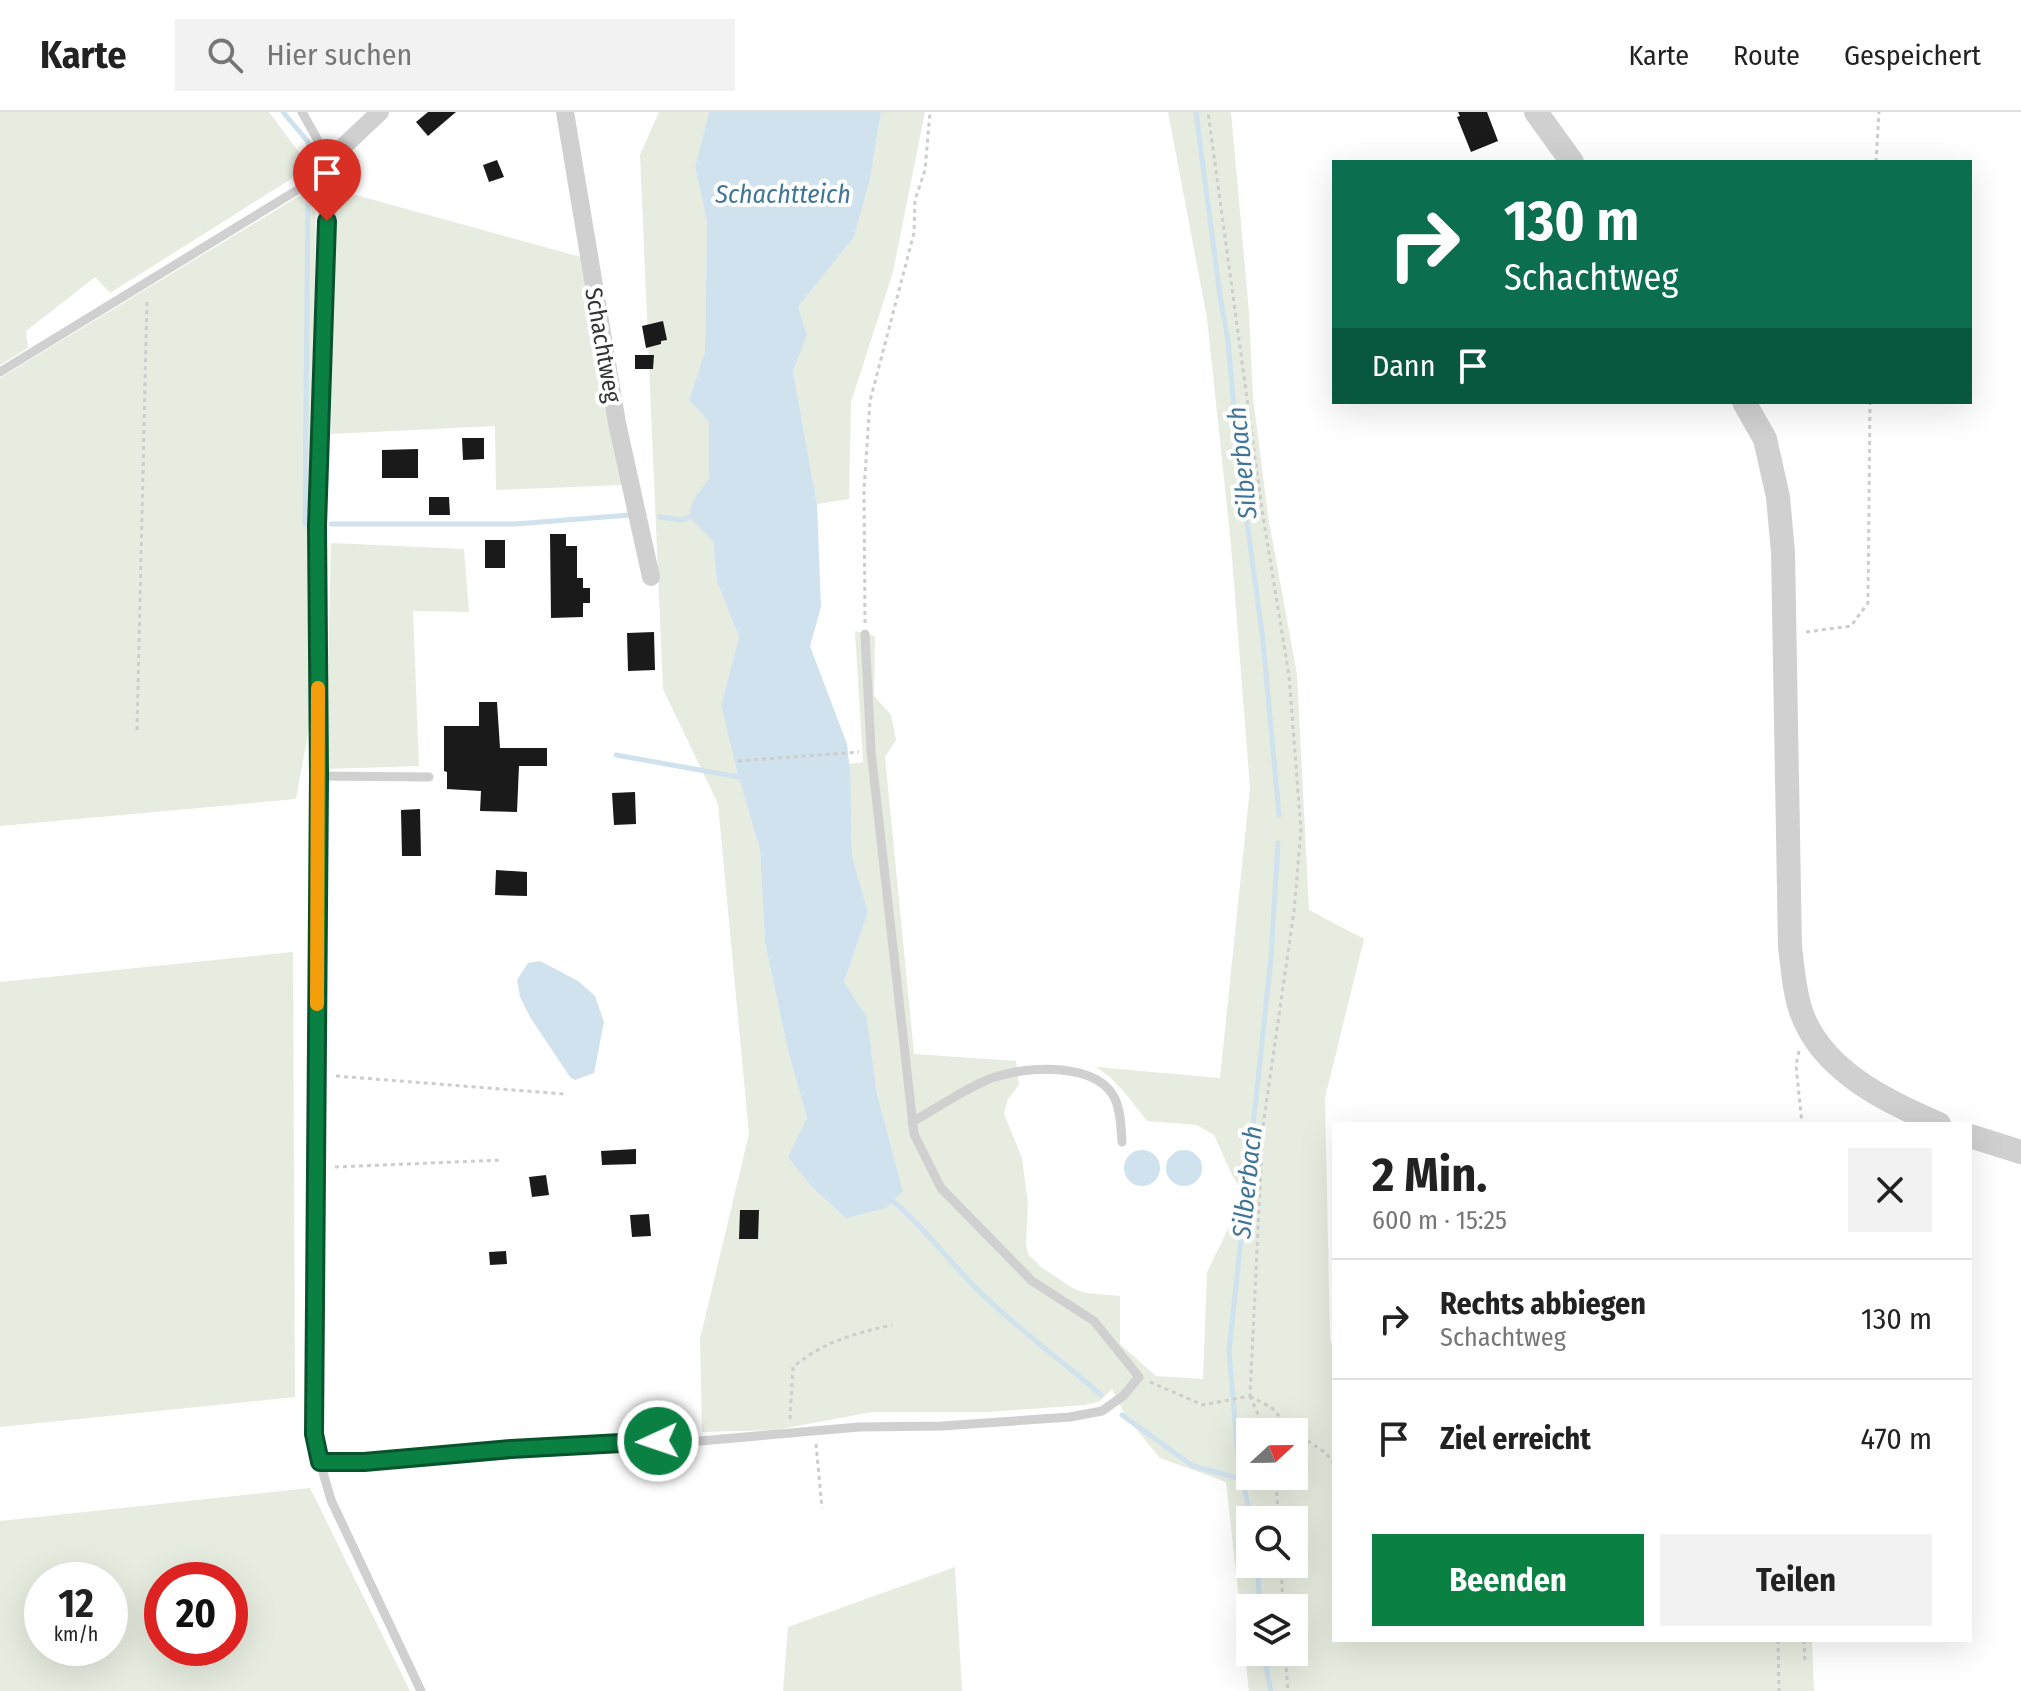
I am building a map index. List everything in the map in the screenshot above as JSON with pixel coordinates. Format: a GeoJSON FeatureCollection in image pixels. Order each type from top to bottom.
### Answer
{"type":"FeatureCollection","features":[{"type":"Feature","properties":{"kind":"street"},"geometry":{"type":"LineString","coordinates":[[320,1462],[314,1434],[319,776],[317,526],[329,160],[380,112]]}},
{"type":"Feature","properties":{"kind":"street","name":"Schachtweg"},"geometry":{"type":"LineString","coordinates":[[565,112],[617,423],[651,577]]}},
{"type":"Feature","properties":{"kind":"street"},"geometry":{"type":"LineString","coordinates":[[1537,113],[1571,160]]}},
{"type":"Feature","properties":{"kind":"street"},"geometry":{"type":"LineString","coordinates":[[1745,404],[1765,439],[1778,497],[1785,631],[1790,947],[1798,1000],[1812,1033],[1834,1060],[1852,1076],[1897,1104],[1935,1122]]}},
{"type":"Feature","properties":{"kind":"street"},"geometry":{"type":"LineString","coordinates":[[1972,1137],[2021,1152]]}},
{"type":"Feature","properties":{"kind":"lane"},"geometry":{"type":"LineString","coordinates":[[0,372],[317,178],[329,160],[302,112]]}},
{"type":"Feature","properties":{"kind":"lane"},"geometry":{"type":"LineString","coordinates":[[421,1691],[331,1500],[320,1462],[364,1462],[511,1449],[790,1434],[859,1427],[942,1426],[1081,1415],[1102,1411],[1123,1396],[1139,1377],[1094,1321],[1032,1281],[941,1188],[914,1134],[871,751],[865,634]]}},
{"type":"Feature","properties":{"kind":"lane"},"geometry":{"type":"LineString","coordinates":[[856,649],[866,657]]}},
{"type":"Feature","properties":{"kind":"lane"},"geometry":{"type":"LineString","coordinates":[[319,776],[429,777]]}},
{"type":"Feature","properties":{"kind":"lane"},"geometry":{"type":"LineString","coordinates":[[912,1122],[993,1077],[1038,1070],[1083,1072],[1102,1081],[1115,1098],[1122,1142]]}},
{"type":"Feature","properties":{"kind":"path"},"geometry":{"type":"LineString","coordinates":[[865,634],[864,490],[870,401],[914,233],[915,200],[925,170],[930,112]]}},
{"type":"Feature","properties":{"kind":"path"},"geometry":{"type":"LineString","coordinates":[[1208,112],[1263,516],[1289,676],[1301,830],[1294,911],[1263,1126],[1250,1396],[1260,1418]]}},
{"type":"Feature","properties":{"kind":"path"},"geometry":{"type":"LineString","coordinates":[[1876,160],[1879,112]]}},
{"type":"Feature","properties":{"kind":"path"},"geometry":{"type":"LineString","coordinates":[[137,730],[148,279]]}},
{"type":"Feature","properties":{"kind":"path"},"geometry":{"type":"LineString","coordinates":[[1785,631],[1809,632],[1851,626],[1868,603],[1870,404]]}},
{"type":"Feature","properties":{"kind":"path"},"geometry":{"type":"LineString","coordinates":[[738,761],[871,751]]}},
{"type":"Feature","properties":{"kind":"path"},"geometry":{"type":"LineString","coordinates":[[1802,1122],[1796,1065],[1800,1043],[1812,1033]]}},
{"type":"Feature","properties":{"kind":"path"},"geometry":{"type":"LineString","coordinates":[[316,1075],[564,1094]]}},
{"type":"Feature","properties":{"kind":"path"},"geometry":{"type":"LineString","coordinates":[[315,1168],[502,1160]]}},
{"type":"Feature","properties":{"kind":"path"},"geometry":{"type":"LineString","coordinates":[[790,1434],[793,1367],[811,1352],[850,1334],[892,1325]]}},
{"type":"Feature","properties":{"kind":"path"},"geometry":{"type":"LineString","coordinates":[[1139,1377],[1203,1405],[1250,1396],[1272,1408],[1281,1418]]}},
{"type":"Feature","properties":{"kind":"path"},"geometry":{"type":"LineString","coordinates":[[815,1432],[822,1508]]}},
{"type":"Feature","properties":{"kind":"path"},"geometry":{"type":"LineString","coordinates":[[1308,1441],[1326,1453],[1332,1461]]}},
{"type":"Feature","properties":{"kind":"path"},"geometry":{"type":"LineString","coordinates":[[1778,1642],[1779,1691]]}},
{"type":"Feature","properties":{"kind":"path"},"geometry":{"type":"LineString","coordinates":[[1804,1642],[1805,1661]]}},
{"type":"Feature","properties":{"kind":"path"},"geometry":{"type":"LineString","coordinates":[[1286,1666],[1288,1691]]}},
{"type":"Feature","properties":{"kind":"shaded area"},"geometry":{"type":"Polygon","coordinates":[[[0,112],[269,112],[310,167],[110,293],[95,277],[26,331],[28,348],[0,365],[0,112]]]}},
{"type":"Feature","properties":{"kind":"shaded area"},"geometry":{"type":"Polygon","coordinates":[[[659,112],[709,112],[695,167],[707,222],[705,351],[689,400],[709,422],[709,478],[693,500],[713,541],[717,582],[739,637],[721,705],[760,850],[765,943],[788,1051],[807,1118],[903,1191],[877,1094],[867,1017],[844,982],[868,912],[852,856],[849,764],[863,762],[855,631],[875,636],[874,696],[891,715],[896,740],[885,757],[914,1054],[1016,1061],[1019,1085],[1008,1099],[1004,1114],[1022,1158],[1028,1204],[1028,1254],[1041,1267],[1074,1289],[1120,1296],[1120,1344],[1156,1376],[1203,1379],[1207,1272],[1230,1225],[1251,1227],[1252,1207],[1233,1177],[1214,1135],[1197,1125],[1147,1121],[1110,1077],[1096,1067],[1220,1078],[1250,788],[1231,545],[1207,318],[1168,112],[1231,112],[1249,312],[1253,397],[1268,516],[1297,674],[1309,910],[1364,939],[1325,1098],[1332,1344],[1332,1642],[1812,1642],[1814,1691],[1249,1691],[1246,1666],[1308,1666],[1308,1594],[1238,1594],[1237,1578],[1308,1578],[1308,1506],[1236,1506],[1236,1573],[1226,1482],[1160,1458],[1126,1417],[1112,1389],[1100,1401],[1085,1405],[988,1412],[872,1412],[776,1430],[702,1432],[700,1339],[749,1134],[718,804],[663,689],[640,155],[659,112]]]}},
{"type":"Feature","properties":{"kind":"shaded area"},"geometry":{"type":"Polygon","coordinates":[[[881,112],[925,112],[893,272],[851,402],[849,499],[817,504],[793,371],[807,335],[798,307],[854,237],[870,180],[881,112]]]}},
{"type":"Feature","properties":{"kind":"shaded area"},"geometry":{"type":"Polygon","coordinates":[[[334,189],[581,257],[623,485],[496,490],[495,426],[331,434],[334,189]]]}},
{"type":"Feature","properties":{"kind":"shaded area"},"geometry":{"type":"Polygon","coordinates":[[[304,193],[316,197],[309,728],[296,799],[0,826],[0,378],[304,193]]]}},
{"type":"Feature","properties":{"kind":"shaded area"},"geometry":{"type":"Polygon","coordinates":[[[331,543],[464,549],[469,612],[413,611],[419,766],[326,769],[331,543]]]}},
{"type":"Feature","properties":{"kind":"shaded area"},"geometry":{"type":"Polygon","coordinates":[[[293,952],[295,1397],[0,1427],[0,982],[293,952]]]}},
{"type":"Feature","properties":{"kind":"shaded area"},"geometry":{"type":"Polygon","coordinates":[[[310,1488],[410,1691],[0,1691],[0,1521],[310,1488]]]}},
{"type":"Feature","properties":{"kind":"shaded area"},"geometry":{"type":"Polygon","coordinates":[[[955,1567],[962,1691],[783,1691],[788,1627],[955,1567]]]}},
{"type":"Feature","properties":{"kind":"water","name":"Schachtteich"},"geometry":{"type":"Polygon","coordinates":[[[709,112],[881,112],[870,180],[854,237],[798,307],[807,335],[793,371],[817,504],[821,607],[810,646],[847,744],[852,856],[868,912],[844,982],[867,1017],[877,1094],[903,1191],[886,1208],[846,1218],[813,1188],[788,1157],[807,1118],[788,1051],[765,943],[760,850],[721,705],[739,637],[717,582],[713,541],[689,517],[693,500],[709,478],[709,422],[689,400],[705,351],[707,222],[695,167],[709,112]]]}},
{"type":"Feature","properties":{"kind":"water"},"geometry":{"type":"Polygon","coordinates":[[[540,961],[578,981],[595,996],[604,1022],[594,1073],[575,1080],[570,1077],[520,997],[517,980],[528,963],[540,961]]]}},
{"type":"Feature","properties":{"kind":"water"},"geometry":{"type":"Polygon","coordinates":[[[1142,1150],[1154,1156],[1160,1168],[1154,1180],[1142,1186],[1130,1180],[1124,1168],[1130,1156],[1142,1150]]]}},
{"type":"Feature","properties":{"kind":"water"},"geometry":{"type":"Polygon","coordinates":[[[1184,1150],[1196,1156],[1202,1168],[1196,1180],[1184,1186],[1172,1180],[1166,1168],[1172,1156],[1184,1150]]]}},
{"type":"Feature","properties":{"kind":"building"},"geometry":{"type":"Polygon","coordinates":[[[428,112],[456,112],[428,136],[416,122],[428,112]]]}},
{"type":"Feature","properties":{"kind":"building"},"geometry":{"type":"Polygon","coordinates":[[[1458,112],[1487,112],[1498,141],[1471,152],[1457,117],[1460,116],[1458,112]]]}},
{"type":"Feature","properties":{"kind":"building"},"geometry":{"type":"Polygon","coordinates":[[[497,160],[504,177],[489,182],[483,165],[497,160]]]}},
{"type":"Feature","properties":{"kind":"building"},"geometry":{"type":"Polygon","coordinates":[[[663,321],[667,340],[646,348],[642,326],[663,321]]]}},
{"type":"Feature","properties":{"kind":"building"},"geometry":{"type":"Polygon","coordinates":[[[635,355],[654,355],[653,369],[635,369],[635,355]]]}},
{"type":"Feature","properties":{"kind":"building"},"geometry":{"type":"Polygon","coordinates":[[[462,438],[484,438],[484,459],[463,460],[462,438]]]}},
{"type":"Feature","properties":{"kind":"building"},"geometry":{"type":"Polygon","coordinates":[[[418,449],[418,478],[382,478],[382,450],[418,449]]]}},
{"type":"Feature","properties":{"kind":"building"},"geometry":{"type":"Polygon","coordinates":[[[429,497],[449,497],[450,515],[429,515],[429,497]]]}},
{"type":"Feature","properties":{"kind":"building"},"geometry":{"type":"Polygon","coordinates":[[[550,534],[566,534],[566,546],[577,546],[577,578],[583,578],[583,588],[590,588],[590,603],[583,603],[583,617],[551,618],[550,534]]]}},
{"type":"Feature","properties":{"kind":"building"},"geometry":{"type":"Polygon","coordinates":[[[485,540],[505,540],[505,568],[485,568],[485,540]]]}},
{"type":"Feature","properties":{"kind":"building"},"geometry":{"type":"Polygon","coordinates":[[[654,632],[655,670],[628,671],[627,633],[654,632]]]}},
{"type":"Feature","properties":{"kind":"building"},"geometry":{"type":"Polygon","coordinates":[[[479,702],[497,702],[500,748],[547,748],[547,766],[519,766],[517,812],[480,811],[481,791],[447,789],[444,726],[479,726],[479,702]]]}},
{"type":"Feature","properties":{"kind":"building"},"geometry":{"type":"Polygon","coordinates":[[[635,792],[636,824],[614,825],[612,793],[635,792]]]}},
{"type":"Feature","properties":{"kind":"building"},"geometry":{"type":"Polygon","coordinates":[[[420,809],[421,856],[402,856],[401,810],[420,809]]]}},
{"type":"Feature","properties":{"kind":"building"},"geometry":{"type":"Polygon","coordinates":[[[496,870],[527,872],[527,896],[495,895],[496,870]]]}},
{"type":"Feature","properties":{"kind":"building"},"geometry":{"type":"Polygon","coordinates":[[[636,1149],[636,1164],[602,1165],[601,1151],[636,1149]]]}},
{"type":"Feature","properties":{"kind":"building"},"geometry":{"type":"Polygon","coordinates":[[[546,1175],[549,1195],[532,1197],[529,1177],[546,1175]]]}},
{"type":"Feature","properties":{"kind":"building"},"geometry":{"type":"Polygon","coordinates":[[[740,1210],[759,1210],[758,1239],[739,1239],[740,1210]]]}},
{"type":"Feature","properties":{"kind":"building"},"geometry":{"type":"Polygon","coordinates":[[[649,1214],[651,1236],[632,1237],[630,1215],[649,1214]]]}},
{"type":"Feature","properties":{"kind":"building"},"geometry":{"type":"Polygon","coordinates":[[[506,1251],[507,1264],[490,1265],[489,1252],[506,1251]]]}},
{"type":"Feature","properties":{"kind":"waterway"},"geometry":{"type":"LineString","coordinates":[[283,112],[309,143],[307,173]]}},
{"type":"Feature","properties":{"kind":"waterway","name":"Silberbach"},"geometry":{"type":"LineString","coordinates":[[1196,112],[1228,340],[1238,454],[1263,641],[1279,815]]}},
{"type":"Feature","properties":{"kind":"waterway"},"geometry":{"type":"LineString","coordinates":[[305,524],[308,196]]}},
{"type":"Feature","properties":{"kind":"waterway"},"geometry":{"type":"LineString","coordinates":[[331,524],[515,524],[630,515]]}},
{"type":"Feature","properties":{"kind":"waterway"},"geometry":{"type":"LineString","coordinates":[[660,517],[682,520],[689,517]]}},
{"type":"Feature","properties":{"kind":"waterway"},"geometry":{"type":"LineString","coordinates":[[616,755],[739,777]]}},
{"type":"Feature","properties":{"kind":"waterway","name":"Silberbach"},"geometry":{"type":"LineString","coordinates":[[1248,1506],[1238,1456],[1229,1351],[1271,958],[1278,843]]}},
{"type":"Feature","properties":{"kind":"waterway"},"geometry":{"type":"LineString","coordinates":[[893,1201],[983,1295],[1101,1395]]}},
{"type":"Feature","properties":{"kind":"waterway"},"geometry":{"type":"LineString","coordinates":[[1122,1415],[1193,1466],[1236,1478]]}},
{"type":"Feature","properties":{"kind":"waterway","name":"Silberbach"},"geometry":{"type":"LineString","coordinates":[[1258,1578],[1259,1594]]}},
{"type":"Feature","properties":{"kind":"waterway","name":"Silberbach"},"geometry":{"type":"LineString","coordinates":[[1266,1666],[1271,1691]]}},
{"type":"Feature","properties":{"kind":"slow traffic"},"geometry":{"type":"LineString","coordinates":[[317,1004],[318,688]]}},
{"type":"Feature","properties":{"kind":"route"},"geometry":{"type":"LineString","coordinates":[[327,221],[317,526],[319,776],[314,1434],[320,1462],[364,1462],[511,1449],[658,1441]]}}]}
